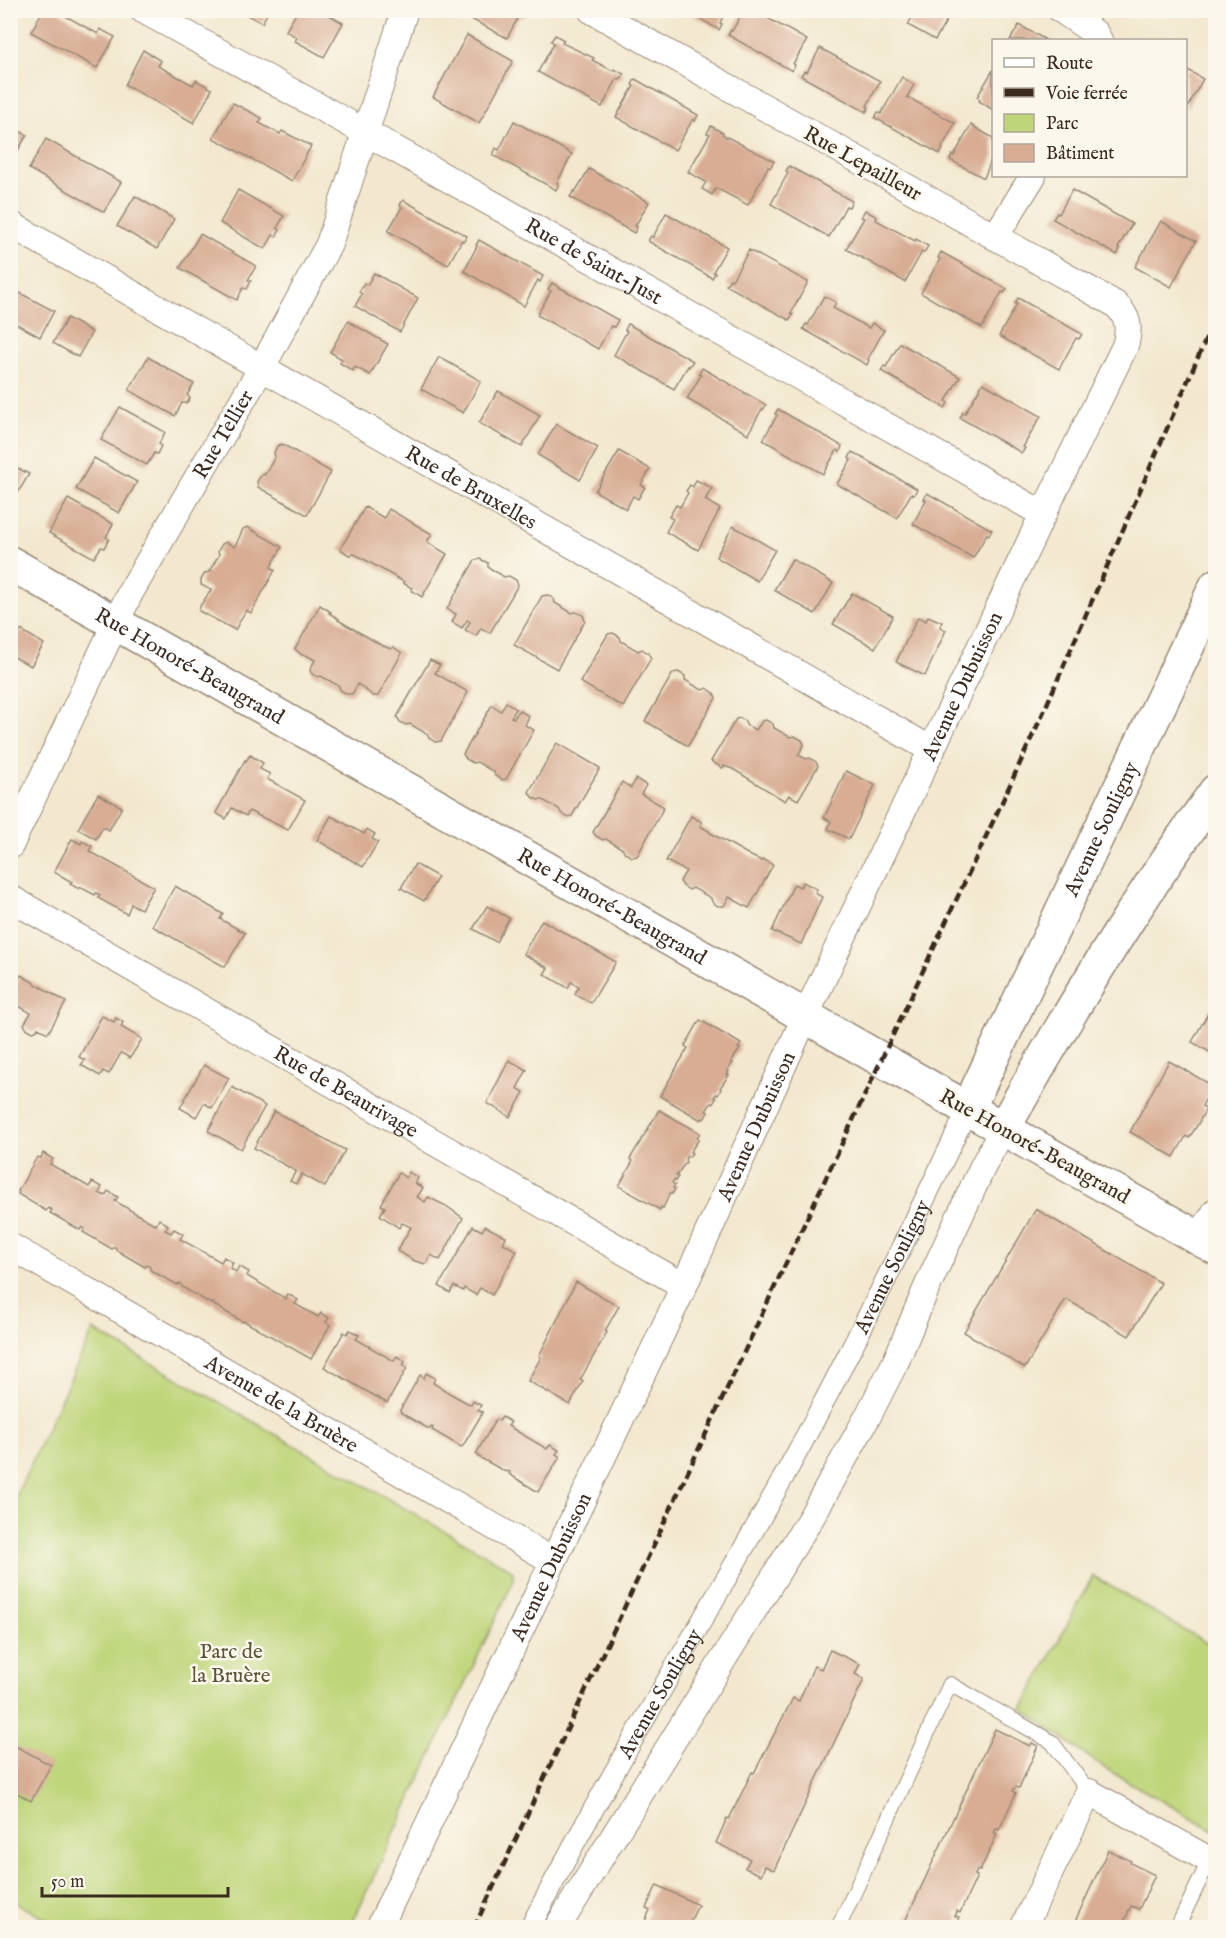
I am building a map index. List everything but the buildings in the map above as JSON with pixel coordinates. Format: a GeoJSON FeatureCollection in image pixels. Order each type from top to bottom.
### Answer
{"type":"FeatureCollection","features":[{"type":"Feature","properties":{"kind":"main road","name":"Rue Honoré-Beaugrand"},"geometry":{"type":"LineString","coordinates":[[10,563],[1003,1129],[1210,1232]]}},
{"type":"Feature","properties":{"kind":"main road","name":"Avenue Souligny"},"geometry":{"type":"LineString","coordinates":[[968,1109],[1215,586]]}},
{"type":"Feature","properties":{"kind":"main road","name":"Avenue Souligny"},"geometry":{"type":"LineString","coordinates":[[1003,1129],[1053,1039],[1101,960],[1164,863],[1215,791]]}},
{"type":"Feature","properties":{"kind":"street","name":"Rue de Saint-Just"},"geometry":{"type":"LineString","coordinates":[[143,10],[365,132],[1043,514]]}},
{"type":"Feature","properties":{"kind":"street","name":"Rue Tellier"},"geometry":{"type":"LineString","coordinates":[[10,846],[130,593],[262,367],[329,244],[405,10]]}},
{"type":"Feature","properties":{"kind":"street","name":"Rue Lepailleur"},"geometry":{"type":"LineString","coordinates":[[591,10],[1115,304],[1124,313],[1128,323]]}},
{"type":"Feature","properties":{"kind":"street"},"geometry":{"type":"LineString","coordinates":[[1061,10],[1089,28],[1098,39]]}},
{"type":"Feature","properties":{"kind":"street"},"geometry":{"type":"LineString","coordinates":[[995,237],[1033,177]]}},
{"type":"Feature","properties":{"kind":"street","name":"Rue de Bruxelles"},"geometry":{"type":"LineString","coordinates":[[10,224],[932,750]]}},
{"type":"Feature","properties":{"kind":"street","name":"Avenue Dubuisson"},"geometry":{"type":"LineString","coordinates":[[379,1928],[684,1286],[806,1017],[1043,514],[1125,346],[1128,323]]}},
{"type":"Feature","properties":{"kind":"street","name":"Rue de Beaurivage"},"geometry":{"type":"LineString","coordinates":[[10,898],[684,1286]]}},
{"type":"Feature","properties":{"kind":"street","name":"Avenue Souligny"},"geometry":{"type":"LineString","coordinates":[[530,1928],[565,1859],[785,1475],[874,1306],[968,1109]]}},
{"type":"Feature","properties":{"kind":"street","name":"Avenue Souligny"},"geometry":{"type":"LineString","coordinates":[[557,1928],[812,1516],[847,1455],[896,1361],[927,1287],[983,1166],[1003,1129]]}},
{"type":"Feature","properties":{"kind":"street","name":"Avenue de la Bruère"},"geometry":{"type":"LineString","coordinates":[[10,1246],[553,1561]]}},
{"type":"Feature","properties":{"kind":"street"},"geometry":{"type":"LineString","coordinates":[[1023,1928],[1089,1792],[1212,1862]]}},
{"type":"Feature","properties":{"kind":"lane"},"geometry":{"type":"LineString","coordinates":[[838,1928],[950,1684],[1052,1742],[1089,1792]]}},
{"type":"Feature","properties":{"kind":"lane"},"geometry":{"type":"LineString","coordinates":[[1177,1928],[1212,1862]]}},
{"type":"Feature","properties":{"kind":"green space","name":"Parc de la Bruère"},"geometry":{"type":"Polygon","coordinates":[[[93,1330],[513,1572],[513,1582],[350,1927],[60,1927],[11,1900],[11,1507],[93,1330]]]}},
{"type":"Feature","properties":{"kind":"green space"},"geometry":{"type":"Polygon","coordinates":[[[1093,1576],[1215,1648],[1215,1831],[1106,1769],[1022,1709],[1093,1576]]]}},
{"type":"Feature","properties":{"kind":"railway"},"geometry":{"type":"LineString","coordinates":[[474,1928],[1044,711],[1216,316]]}}]}
